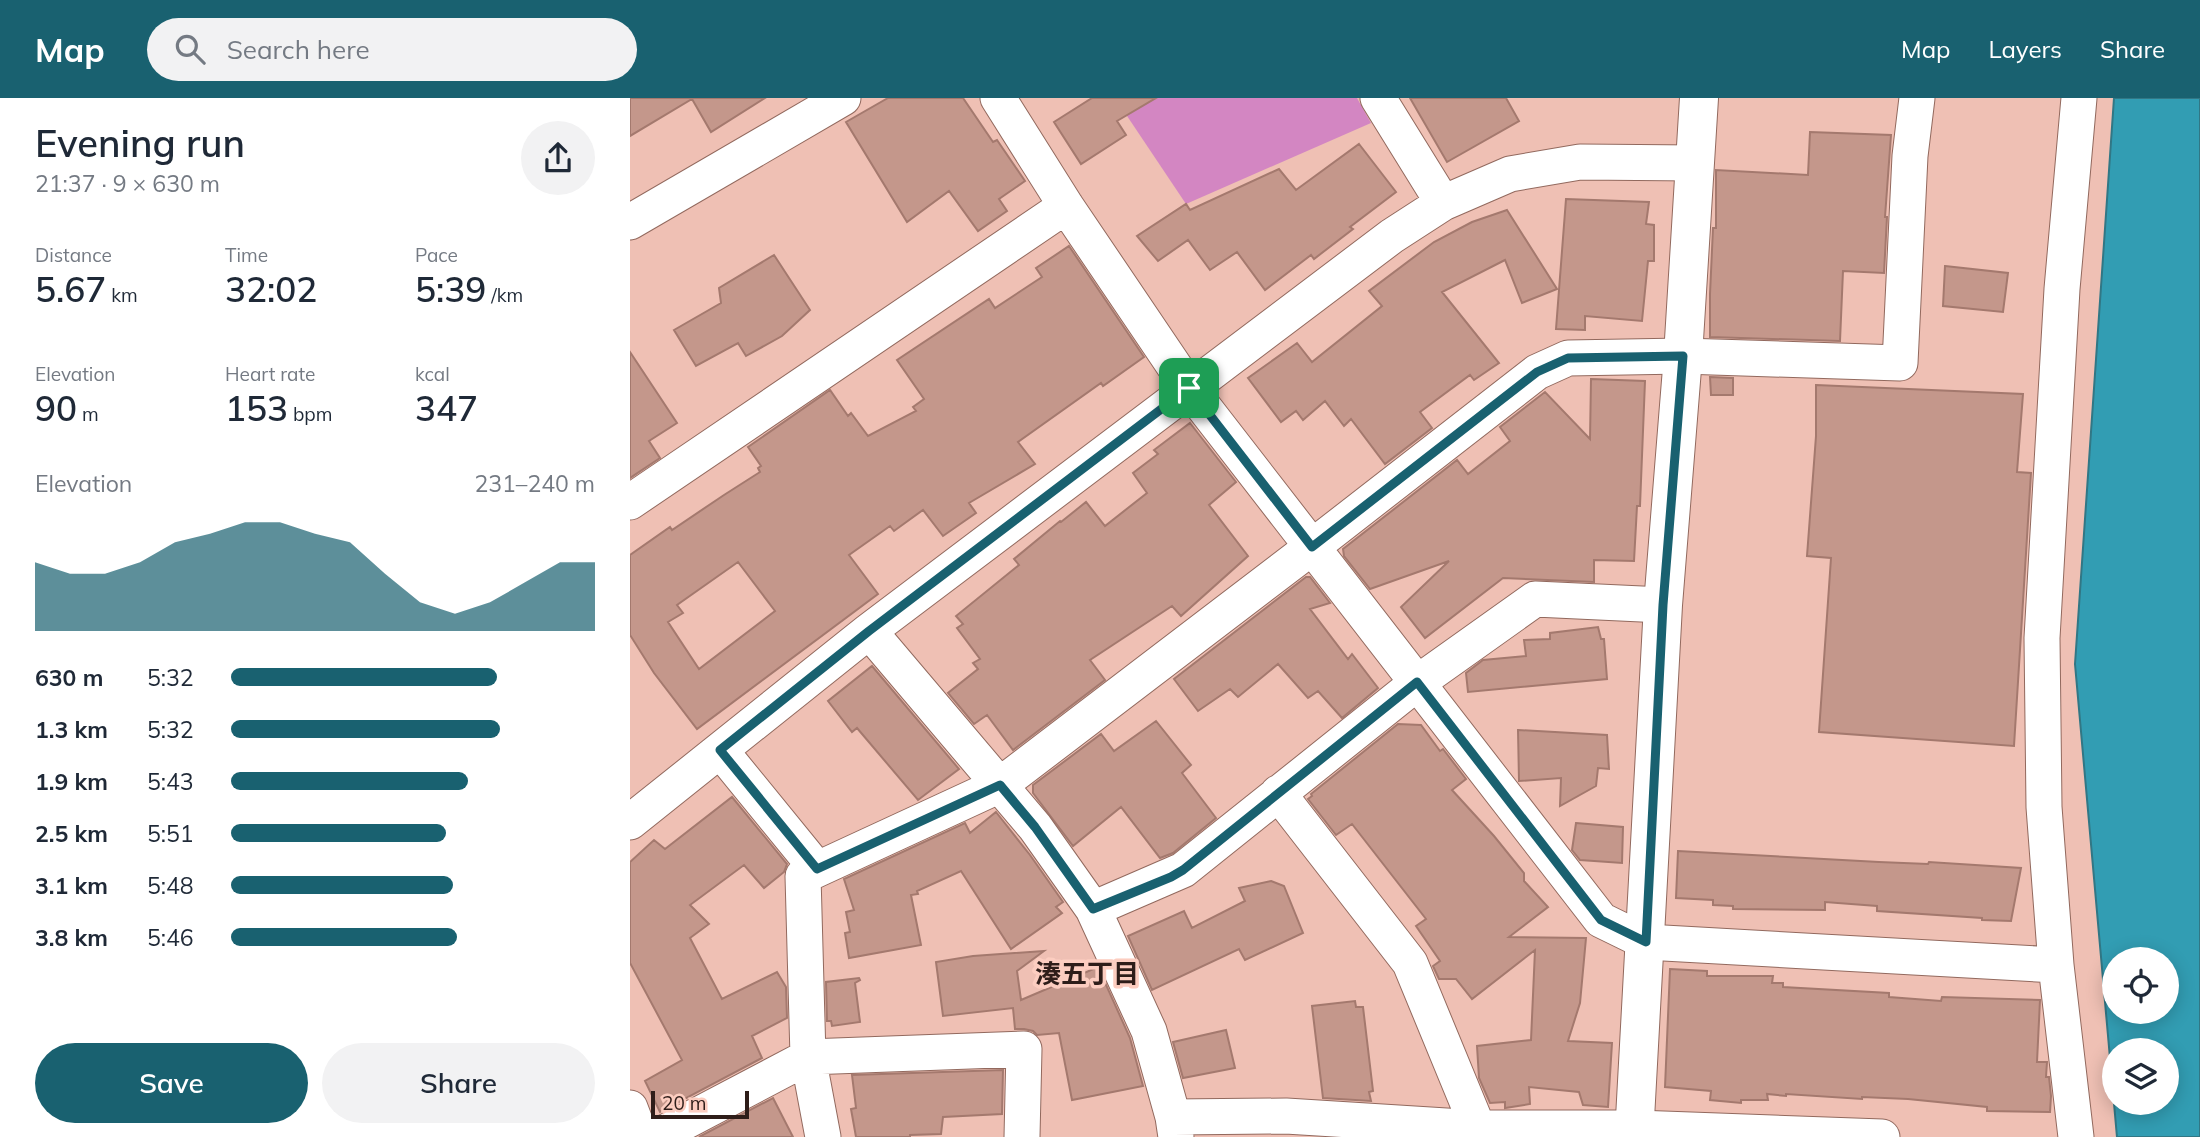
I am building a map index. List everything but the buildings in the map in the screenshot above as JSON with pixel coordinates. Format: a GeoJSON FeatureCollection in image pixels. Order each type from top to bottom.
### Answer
{"type":"FeatureCollection","features":[{"type":"Feature","properties":{"kind":"street"},"geometry":{"type":"LineString","coordinates":[[630,222],[843,98]]}},
{"type":"Feature","properties":{"kind":"street"},"geometry":{"type":"LineString","coordinates":[[998,98],[1066,206],[1189,388],[1601,920],[1646,942],[2056,965]]}},
{"type":"Feature","properties":{"kind":"street"},"geometry":{"type":"LineString","coordinates":[[1378,98],[1443,203]]}},
{"type":"Feature","properties":{"kind":"street"},"geometry":{"type":"LineString","coordinates":[[1635,1133],[1663,605],[1683,356],[1699,98]]}},
{"type":"Feature","properties":{"kind":"street"},"geometry":{"type":"LineString","coordinates":[[823,1137],[808,1057],[803,876],[1000,785],[1537,372],[1568,358],[1683,356],[1900,363],[1910,156],[1917,98]]}},
{"type":"Feature","properties":{"kind":"street"},"geometry":{"type":"LineString","coordinates":[[2076,1137],[2056,965],[2044,807],[2042,638],[2062,289],[2079,98]]}},
{"type":"Feature","properties":{"kind":"street"},"geometry":{"type":"LineString","coordinates":[[630,822],[869,631],[1392,236],[1443,203],[1510,174],[1580,162],[1695,163]]}},
{"type":"Feature","properties":{"kind":"street"},"geometry":{"type":"LineString","coordinates":[[630,502],[1066,206]]}},
{"type":"Feature","properties":{"kind":"street"},"geometry":{"type":"LineString","coordinates":[[1093,909],[1183,870],[1417,682],[1535,599],[1663,605]]}},
{"type":"Feature","properties":{"kind":"street"},"geometry":{"type":"LineString","coordinates":[[869,631],[1035,827],[1093,909],[1149,1031],[1174,1127],[1286,1116],[1478,1128],[1882,1137]]}},
{"type":"Feature","properties":{"kind":"street"},"geometry":{"type":"LineString","coordinates":[[720,750],[817,869]]}},
{"type":"Feature","properties":{"kind":"street"},"geometry":{"type":"LineString","coordinates":[[1278,793],[1410,963],[1478,1128]]}},
{"type":"Feature","properties":{"kind":"street"},"geometry":{"type":"LineString","coordinates":[[656,1137],[808,1057],[1024,1049],[1022,1137]]}},
{"type":"Feature","properties":{"kind":"street"},"geometry":{"type":"LineString","coordinates":[[630,1108],[641,1137]]}},
{"type":"Feature","properties":{"kind":"shaded area"},"geometry":{"type":"Polygon","coordinates":[[[1115,98],[1357,98],[1371,123],[1186,204],[1115,98]]]}},
{"type":"Feature","properties":{"kind":"water"},"geometry":{"type":"Polygon","coordinates":[[[2114,98],[2200,98],[2200,1137],[2117,1137],[2115,1115],[2179,1115],[2179,1038],[2108,1038],[2107,1024],[2179,1024],[2179,947],[2102,947],[2102,968],[2075,664],[2114,98]]]}},
{"type":"Feature","properties":{"kind":"district","name":"湊五丁目"},"geometry":{"type":"Point","coordinates":[1087,973]}},
{"type":"Feature","properties":{"kind":"route"},"geometry":{"type":"LineString","coordinates":[[1683,356],[1663,605],[1646,942],[1601,920],[1417,682],[1183,870],[1093,909],[1035,827],[1000,785],[817,869],[720,750],[869,631],[1189,388],[1312,547],[1537,372],[1568,358],[1683,356]]}}]}
